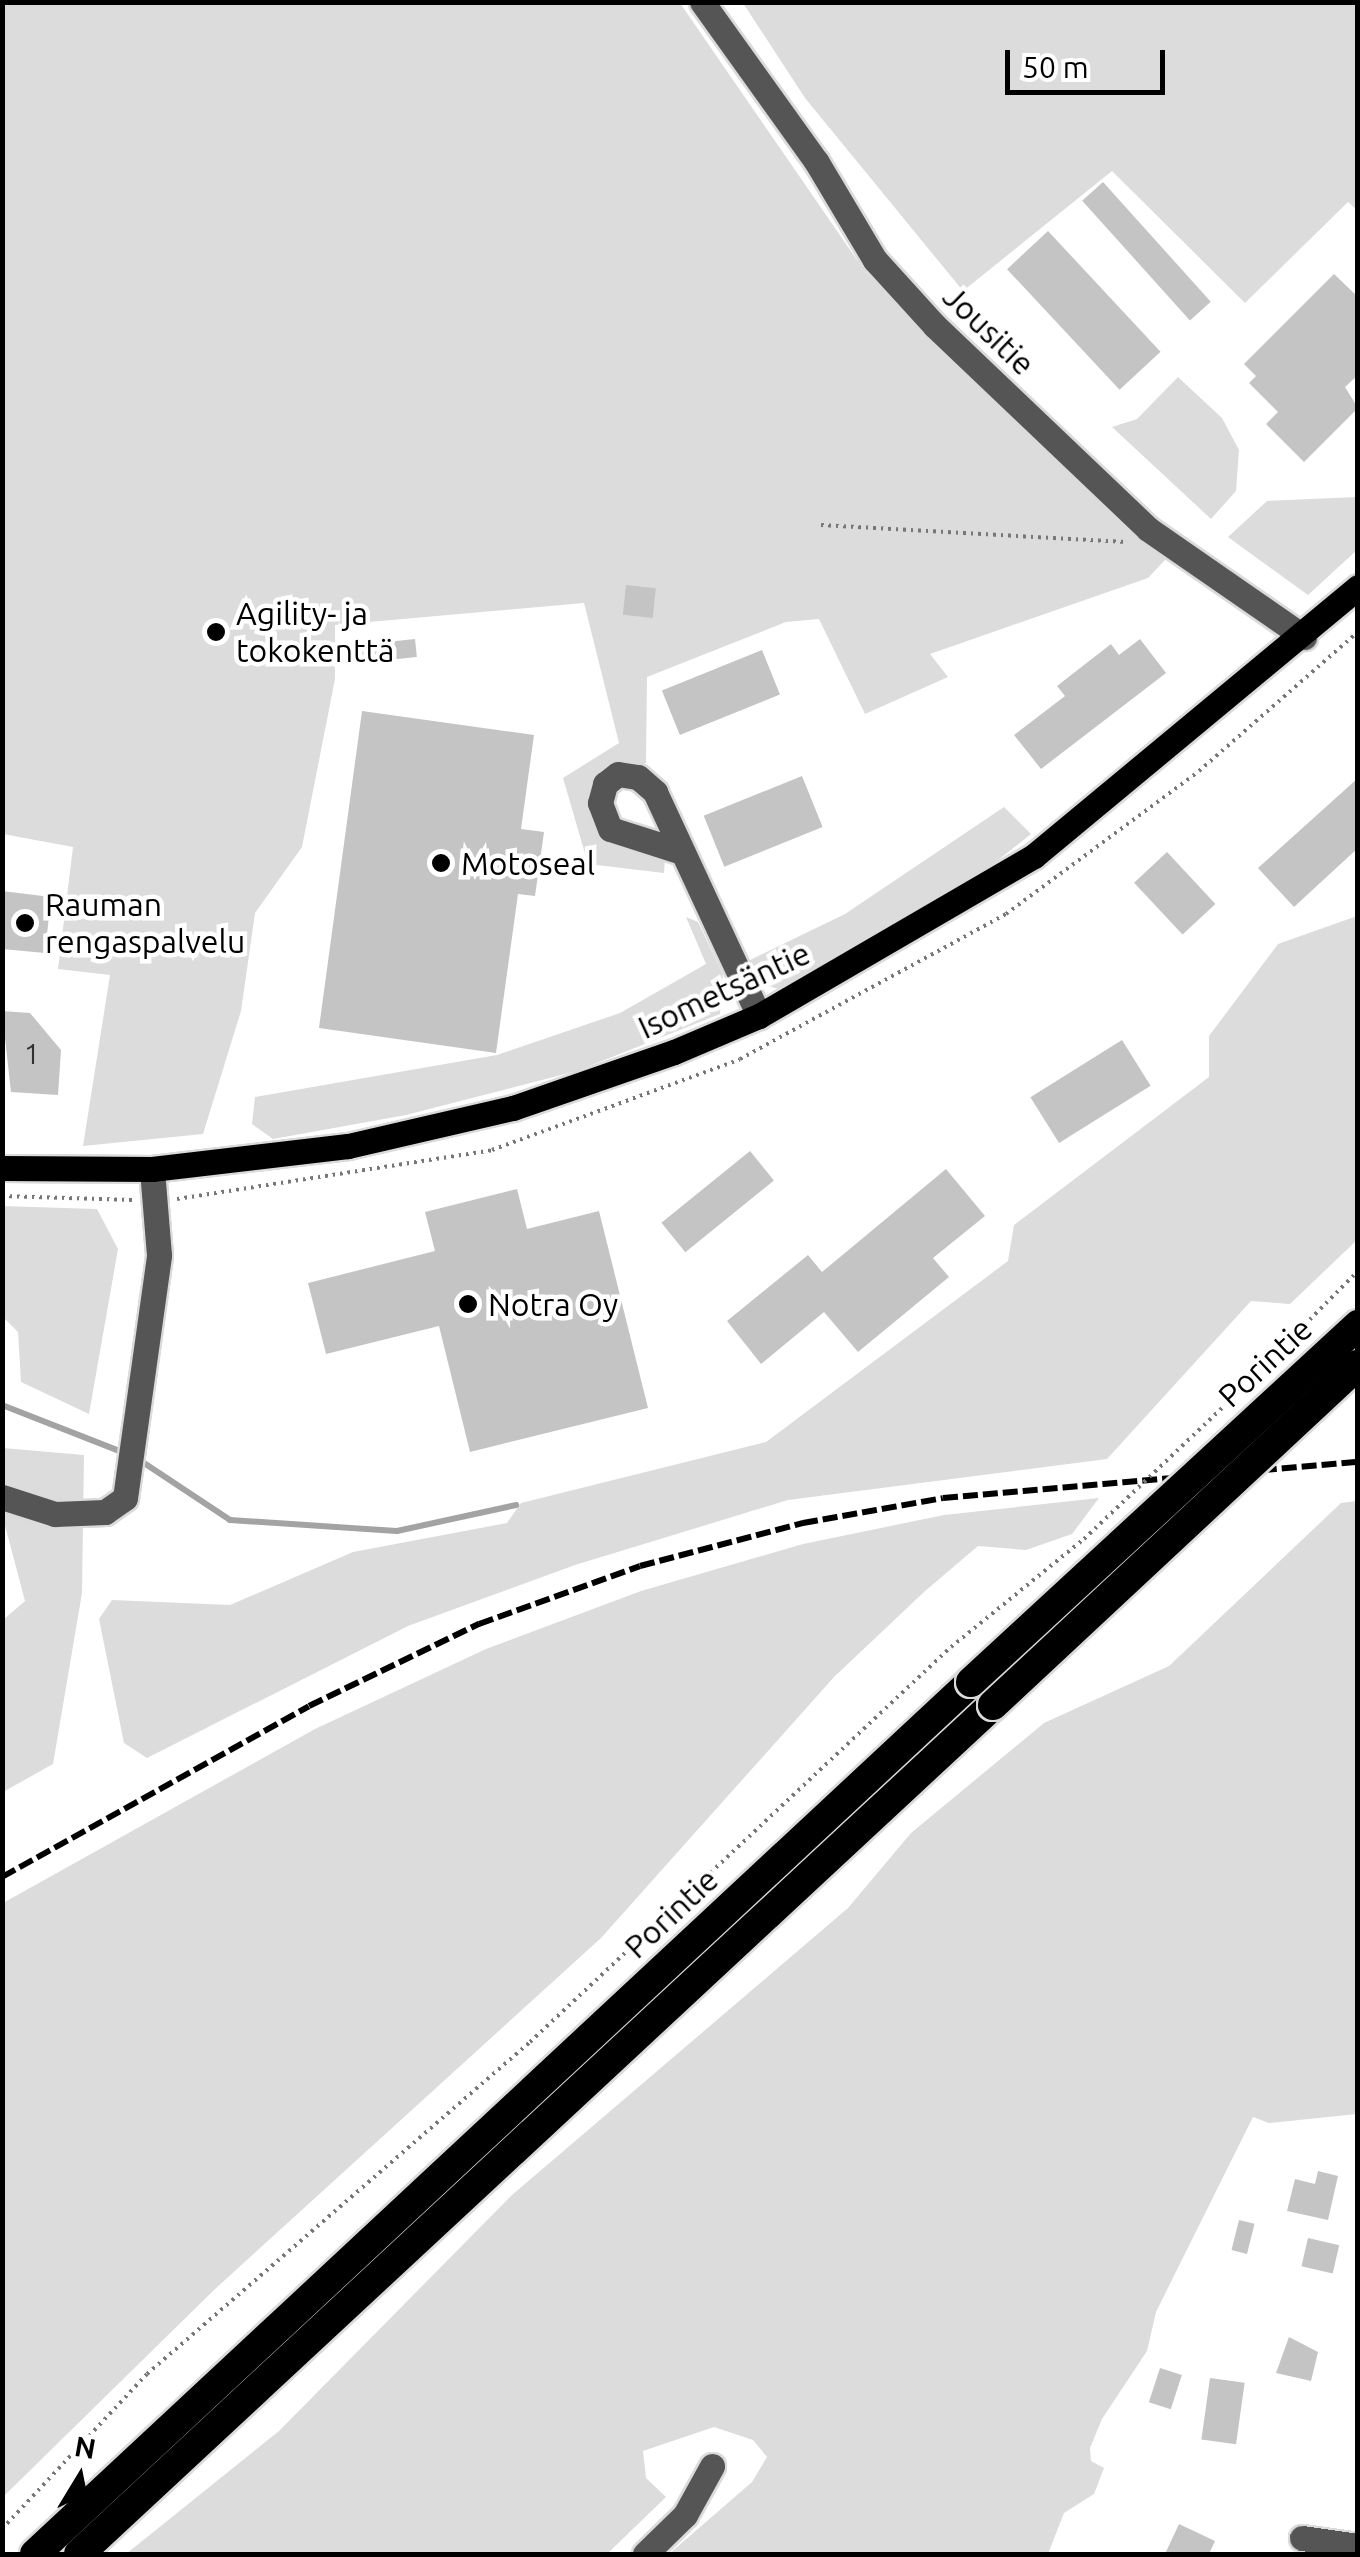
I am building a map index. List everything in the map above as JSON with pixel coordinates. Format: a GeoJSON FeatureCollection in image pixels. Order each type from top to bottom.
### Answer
{"type":"FeatureCollection","features":[{"type":"Feature","properties":{"kind":"highway","name":"Porintie"},"geometry":{"type":"LineString","coordinates":[[34,2554],[1358,1325]]}},
{"type":"Feature","properties":{"kind":"highway","name":"Porintie"},"geometry":{"type":"LineString","coordinates":[[79,2554],[1358,1365]]}},
{"type":"Feature","properties":{"kind":"main road","name":"Isometsäntie"},"geometry":{"type":"LineString","coordinates":[[2,1168],[152,1169],[348,1146],[514,1108],[610,1079],[758,1016],[1034,856],[1304,636],[1358,587]]}},
{"type":"Feature","properties":{"kind":"street","name":"Jousitie"},"geometry":{"type":"LineString","coordinates":[[702,2],[816,161],[875,260],[1148,529],[1304,636]]}},
{"type":"Feature","properties":{"kind":"street"},"geometry":{"type":"LineString","coordinates":[[679,851],[758,1016]]}},
{"type":"Feature","properties":{"kind":"street"},"geometry":{"type":"LineString","coordinates":[[2,1497],[55,1514],[105,1512],[125,1498],[159,1255],[152,1169]]}},
{"type":"Feature","properties":{"kind":"street"},"geometry":{"type":"LineString","coordinates":[[645,2554],[685,2515],[712,2466]]}},
{"type":"Feature","properties":{"kind":"street"},"geometry":{"type":"LineString","coordinates":[[1302,2538],[1358,2546]]}},
{"type":"Feature","properties":{"kind":"path"},"geometry":{"type":"LineString","coordinates":[[821,525],[1072,544],[1125,544],[1148,529]]}},
{"type":"Feature","properties":{"kind":"path"},"geometry":{"type":"LineString","coordinates":[[2,2529],[147,2374],[530,2042],[950,1647],[1084,1540],[1358,1271]]}},
{"type":"Feature","properties":{"kind":"shaded area"},"geometry":{"type":"Polygon","coordinates":[[[3,3],[680,3],[866,273],[1166,559],[1148,578],[930,654],[948,677],[865,714],[819,619],[786,622],[647,677],[646,763],[610,771],[588,795],[593,818],[665,859],[664,873],[588,864],[563,778],[619,743],[584,603],[335,625],[335,679],[302,847],[255,913],[241,1011],[203,1134],[83,1146],[110,975],[58,969],[73,847],[3,834],[3,3]]]}},
{"type":"Feature","properties":{"kind":"shaded area"},"geometry":{"type":"Polygon","coordinates":[[[743,3],[1357,3],[1357,210],[1348,202],[1245,303],[1112,171],[963,291],[805,98],[743,3]]]}},
{"type":"Feature","properties":{"kind":"shaded area"},"geometry":{"type":"Polygon","coordinates":[[[1178,377],[1222,418],[1239,450],[1236,491],[1211,519],[1112,427],[1137,419],[1178,377]]]}},
{"type":"Feature","properties":{"kind":"shaded area"},"geometry":{"type":"Polygon","coordinates":[[[1357,497],[1357,550],[1308,595],[1228,537],[1267,501],[1357,497]]]}},
{"type":"Feature","properties":{"kind":"shaded area"},"geometry":{"type":"Polygon","coordinates":[[[1004,807],[1031,834],[978,876],[779,989],[764,985],[746,962],[845,914],[1004,807]]]}},
{"type":"Feature","properties":{"kind":"shaded area"},"geometry":{"type":"Polygon","coordinates":[[[1357,916],[1357,1240],[1290,1304],[1251,1301],[1107,1459],[788,1500],[575,1565],[408,1626],[147,1758],[124,1743],[99,1619],[112,1600],[230,1605],[353,1552],[507,1523],[521,1503],[766,1442],[1008,1261],[1014,1225],[1209,1077],[1209,1036],[1278,944],[1357,916]]]}},
{"type":"Feature","properties":{"kind":"shaded area"},"geometry":{"type":"Polygon","coordinates":[[[686,917],[698,922],[723,974],[720,1014],[577,1071],[406,1115],[273,1139],[252,1124],[255,1097],[497,1055],[620,1013],[706,964],[686,917]]]}},
{"type":"Feature","properties":{"kind":"shaded area"},"geometry":{"type":"Polygon","coordinates":[[[2,1206],[97,1209],[118,1249],[89,1414],[21,1382],[18,1332],[3,1317],[2,1206]]]}},
{"type":"Feature","properties":{"kind":"shaded area"},"geometry":{"type":"Polygon","coordinates":[[[3,1448],[84,1455],[82,1593],[53,1764],[3,1792],[3,1620],[25,1601],[3,1518],[3,1448]]]}},
{"type":"Feature","properties":{"kind":"shaded area"},"geometry":{"type":"Polygon","coordinates":[[[1099,1498],[1072,1534],[1026,1550],[978,1546],[924,1592],[834,1677],[601,1938],[214,2290],[3,2497],[3,1903],[315,1729],[486,1649],[641,1591],[803,1544],[944,1515],[1099,1498]]]}},
{"type":"Feature","properties":{"kind":"shaded area"},"geometry":{"type":"Polygon","coordinates":[[[1357,1501],[1357,2114],[1269,2123],[1253,2117],[1156,2312],[1147,2351],[1102,2419],[1090,2448],[1091,2461],[1104,2468],[1094,2494],[1064,2513],[1048,2554],[669,2554],[752,2482],[767,2457],[753,2440],[714,2427],[643,2451],[646,2478],[666,2497],[607,2554],[126,2554],[279,2431],[512,2195],[848,1908],[911,1833],[1044,1723],[1169,1666],[1341,1503],[1357,1501]]]}},
{"type":"Feature","properties":{"kind":"building"},"geometry":{"type":"Polygon","coordinates":[[[1103,182],[1211,302],[1190,320],[1082,201],[1103,182]]]}},
{"type":"Feature","properties":{"kind":"building"},"geometry":{"type":"Polygon","coordinates":[[[1048,231],[1161,352],[1120,390],[1007,269],[1048,231]]]}},
{"type":"Feature","properties":{"kind":"building"},"geometry":{"type":"Polygon","coordinates":[[[1334,274],[1358,297],[1358,375],[1345,387],[1358,408],[1304,462],[1266,424],[1278,412],[1249,383],[1256,376],[1244,364],[1334,274]]]}},
{"type":"Feature","properties":{"kind":"building"},"geometry":{"type":"Polygon","coordinates":[[[626,585],[656,588],[653,618],[623,615],[626,585]]]}},
{"type":"Feature","properties":{"kind":"building"},"geometry":{"type":"Polygon","coordinates":[[[415,639],[417,657],[343,665],[341,647],[415,639]]]}},
{"type":"Feature","properties":{"kind":"building"},"geometry":{"type":"Polygon","coordinates":[[[1140,639],[1166,673],[1041,769],[1014,735],[1065,696],[1057,686],[1111,644],[1119,655],[1140,639]]]}},
{"type":"Feature","properties":{"kind":"building"},"geometry":{"type":"Polygon","coordinates":[[[762,650],[780,695],[680,735],[662,690],[762,650]]]}},
{"type":"Feature","properties":{"kind":"building","name":"Motoseal"},"geometry":{"type":"Polygon","coordinates":[[[362,711],[534,735],[521,829],[544,832],[535,896],[518,894],[496,1053],[319,1028],[362,711]]]}},
{"type":"Feature","properties":{"kind":"building"},"geometry":{"type":"Polygon","coordinates":[[[802,776],[823,827],[724,867],[704,816],[802,776]]]}},
{"type":"Feature","properties":{"kind":"building"},"geometry":{"type":"Polygon","coordinates":[[[1358,778],[1358,848],[1294,907],[1258,868],[1358,778]]]}},
{"type":"Feature","properties":{"kind":"building"},"geometry":{"type":"Polygon","coordinates":[[[1167,852],[1215,904],[1183,935],[1134,883],[1167,852]]]}},
{"type":"Feature","properties":{"kind":"building","name":"Rauman rengaspalvelu"},"geometry":{"type":"Polygon","coordinates":[[[2,891],[51,897],[45,953],[2,949],[2,891]]]}},
{"type":"Feature","properties":{"kind":"building"},"geometry":{"type":"Polygon","coordinates":[[[2,1011],[30,1013],[61,1050],[58,1095],[11,1092],[2,1011]]]}},
{"type":"Feature","properties":{"kind":"building"},"geometry":{"type":"Polygon","coordinates":[[[1122,1040],[1151,1086],[1059,1143],[1030,1097],[1122,1040]]]}},
{"type":"Feature","properties":{"kind":"building"},"geometry":{"type":"Polygon","coordinates":[[[750,1151],[774,1181],[685,1252],[661,1223],[750,1151]]]}},
{"type":"Feature","properties":{"kind":"building"},"geometry":{"type":"Polygon","coordinates":[[[946,1169],[985,1216],[933,1258],[949,1277],[858,1352],[824,1312],[761,1364],[727,1321],[808,1255],[822,1272],[946,1169]]]}},
{"type":"Feature","properties":{"kind":"building","name":"Notra Oy"},"geometry":{"type":"Polygon","coordinates":[[[517,1189],[527,1229],[599,1211],[648,1408],[470,1452],[439,1326],[326,1354],[308,1283],[435,1251],[425,1212],[517,1189]]]}},
{"type":"Feature","properties":{"kind":"building"},"geometry":{"type":"Polygon","coordinates":[[[1318,2171],[1338,2176],[1328,2220],[1287,2211],[1295,2179],[1315,2184],[1318,2171]]]}},
{"type":"Feature","properties":{"kind":"building"},"geometry":{"type":"Polygon","coordinates":[[[1239,2220],[1255,2224],[1247,2254],[1232,2250],[1239,2220]]]}},
{"type":"Feature","properties":{"kind":"building"},"geometry":{"type":"Polygon","coordinates":[[[1308,2238],[1339,2245],[1333,2273],[1301,2266],[1308,2238]]]}},
{"type":"Feature","properties":{"kind":"building"},"geometry":{"type":"Polygon","coordinates":[[[1289,2337],[1318,2352],[1311,2381],[1276,2373],[1289,2337]]]}},
{"type":"Feature","properties":{"kind":"building"},"geometry":{"type":"Polygon","coordinates":[[[1160,2368],[1182,2375],[1171,2409],[1149,2402],[1160,2368]]]}},
{"type":"Feature","properties":{"kind":"building"},"geometry":{"type":"Polygon","coordinates":[[[1210,2378],[1245,2383],[1236,2444],[1201,2439],[1210,2378]]]}},
{"type":"Feature","properties":{"kind":"building"},"geometry":{"type":"Polygon","coordinates":[[[1179,2524],[1215,2541],[1209,2554],[1165,2554],[1179,2524]]]}},
{"type":"Feature","properties":{"kind":"waterway"},"geometry":{"type":"LineString","coordinates":[[2,1405],[127,1454]]}},
{"type":"Feature","properties":{"kind":"waterway"},"geometry":{"type":"LineString","coordinates":[[138,1459],[230,1520],[397,1531],[516,1505]]}},
{"type":"Feature","properties":{"kind":"railway"},"geometry":{"type":"LineString","coordinates":[[2,1877],[309,1706],[479,1624],[640,1566],[803,1523],[943,1498],[1358,1462]]}},
{"type":"Feature","properties":{"kind":"place","name":"Agility- ja tokokenttä"},"geometry":{"type":"Point","coordinates":[216,632]}},
{"type":"Feature","properties":{"kind":"place","name":"Motoseal"},"geometry":{"type":"Point","coordinates":[441,863]}},
{"type":"Feature","properties":{"kind":"place","name":"Rauman rengaspalvelu"},"geometry":{"type":"Point","coordinates":[25,923]}},
{"type":"Feature","properties":{"kind":"place","name":"Notra Oy"},"geometry":{"type":"Point","coordinates":[468,1304]}}]}
